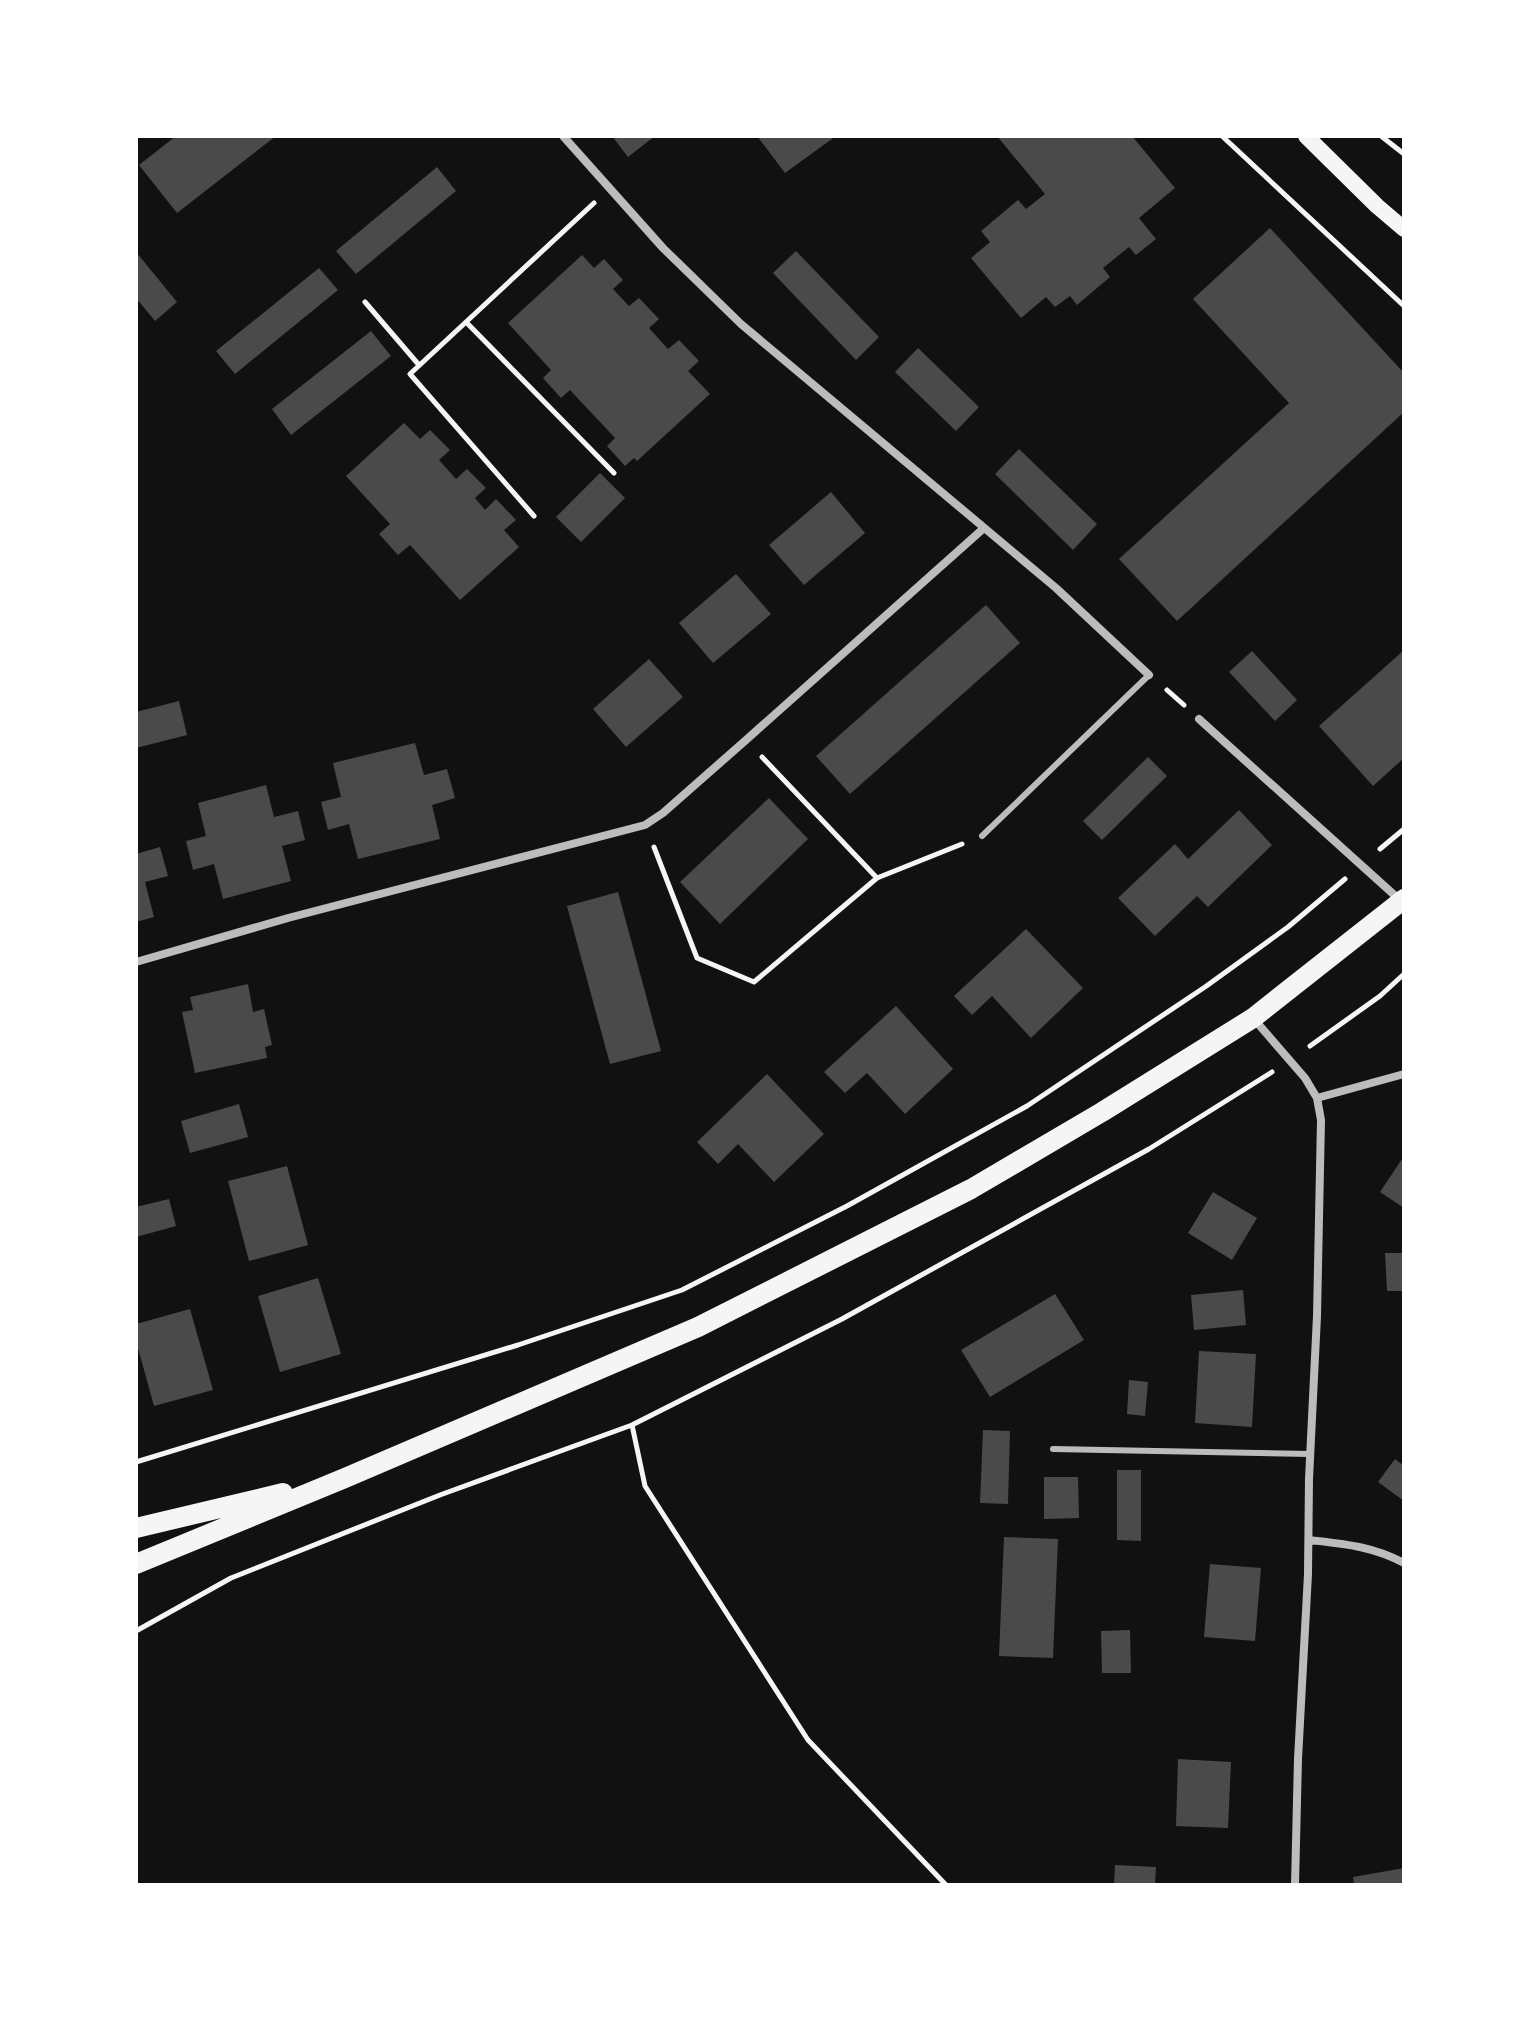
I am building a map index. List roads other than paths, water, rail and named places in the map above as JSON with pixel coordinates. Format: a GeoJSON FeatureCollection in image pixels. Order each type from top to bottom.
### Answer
{"type":"FeatureCollection","features":[{"type":"Feature","properties":{"kind":"main road"},"geometry":{"type":"LineString","coordinates":[[1306,136],[1404,229]]}},
{"type":"Feature","properties":{"kind":"main road"},"geometry":{"type":"LineString","coordinates":[[136,1564],[698,1327],[971,1189],[1253,1018],[1403,900]]}},
{"type":"Feature","properties":{"kind":"main road"},"geometry":{"type":"LineString","coordinates":[[136,1528],[345,1478]]}},
{"type":"Feature","properties":{"kind":"street"},"geometry":{"type":"LineString","coordinates":[[563,136],[663,248],[741,324],[1056,588],[1149,675]]}},
{"type":"Feature","properties":{"kind":"street"},"geometry":{"type":"LineString","coordinates":[[136,962],[288,918],[645,825],[663,813],[984,528]]}},
{"type":"Feature","properties":{"kind":"street"},"geometry":{"type":"LineString","coordinates":[[1199,719],[1403,900]]}},
{"type":"Feature","properties":{"kind":"street"},"geometry":{"type":"LineString","coordinates":[[1253,1018],[1305,1078],[1317,1098],[1321,1120],[1317,1316],[1295,1885]]}},
{"type":"Feature","properties":{"kind":"street"},"geometry":{"type":"LineString","coordinates":[[1317,1098],[1404,1074]]}},
{"type":"Feature","properties":{"kind":"street"},"geometry":{"type":"LineString","coordinates":[[1309,1540],[1367,1548],[1404,1563]]}},
{"type":"Feature","properties":{"kind":"lane"},"geometry":{"type":"LineString","coordinates":[[982,836],[1149,675]]}},
{"type":"Feature","properties":{"kind":"lane"},"geometry":{"type":"LineString","coordinates":[[1053,1449],[1310,1454]]}}]}
